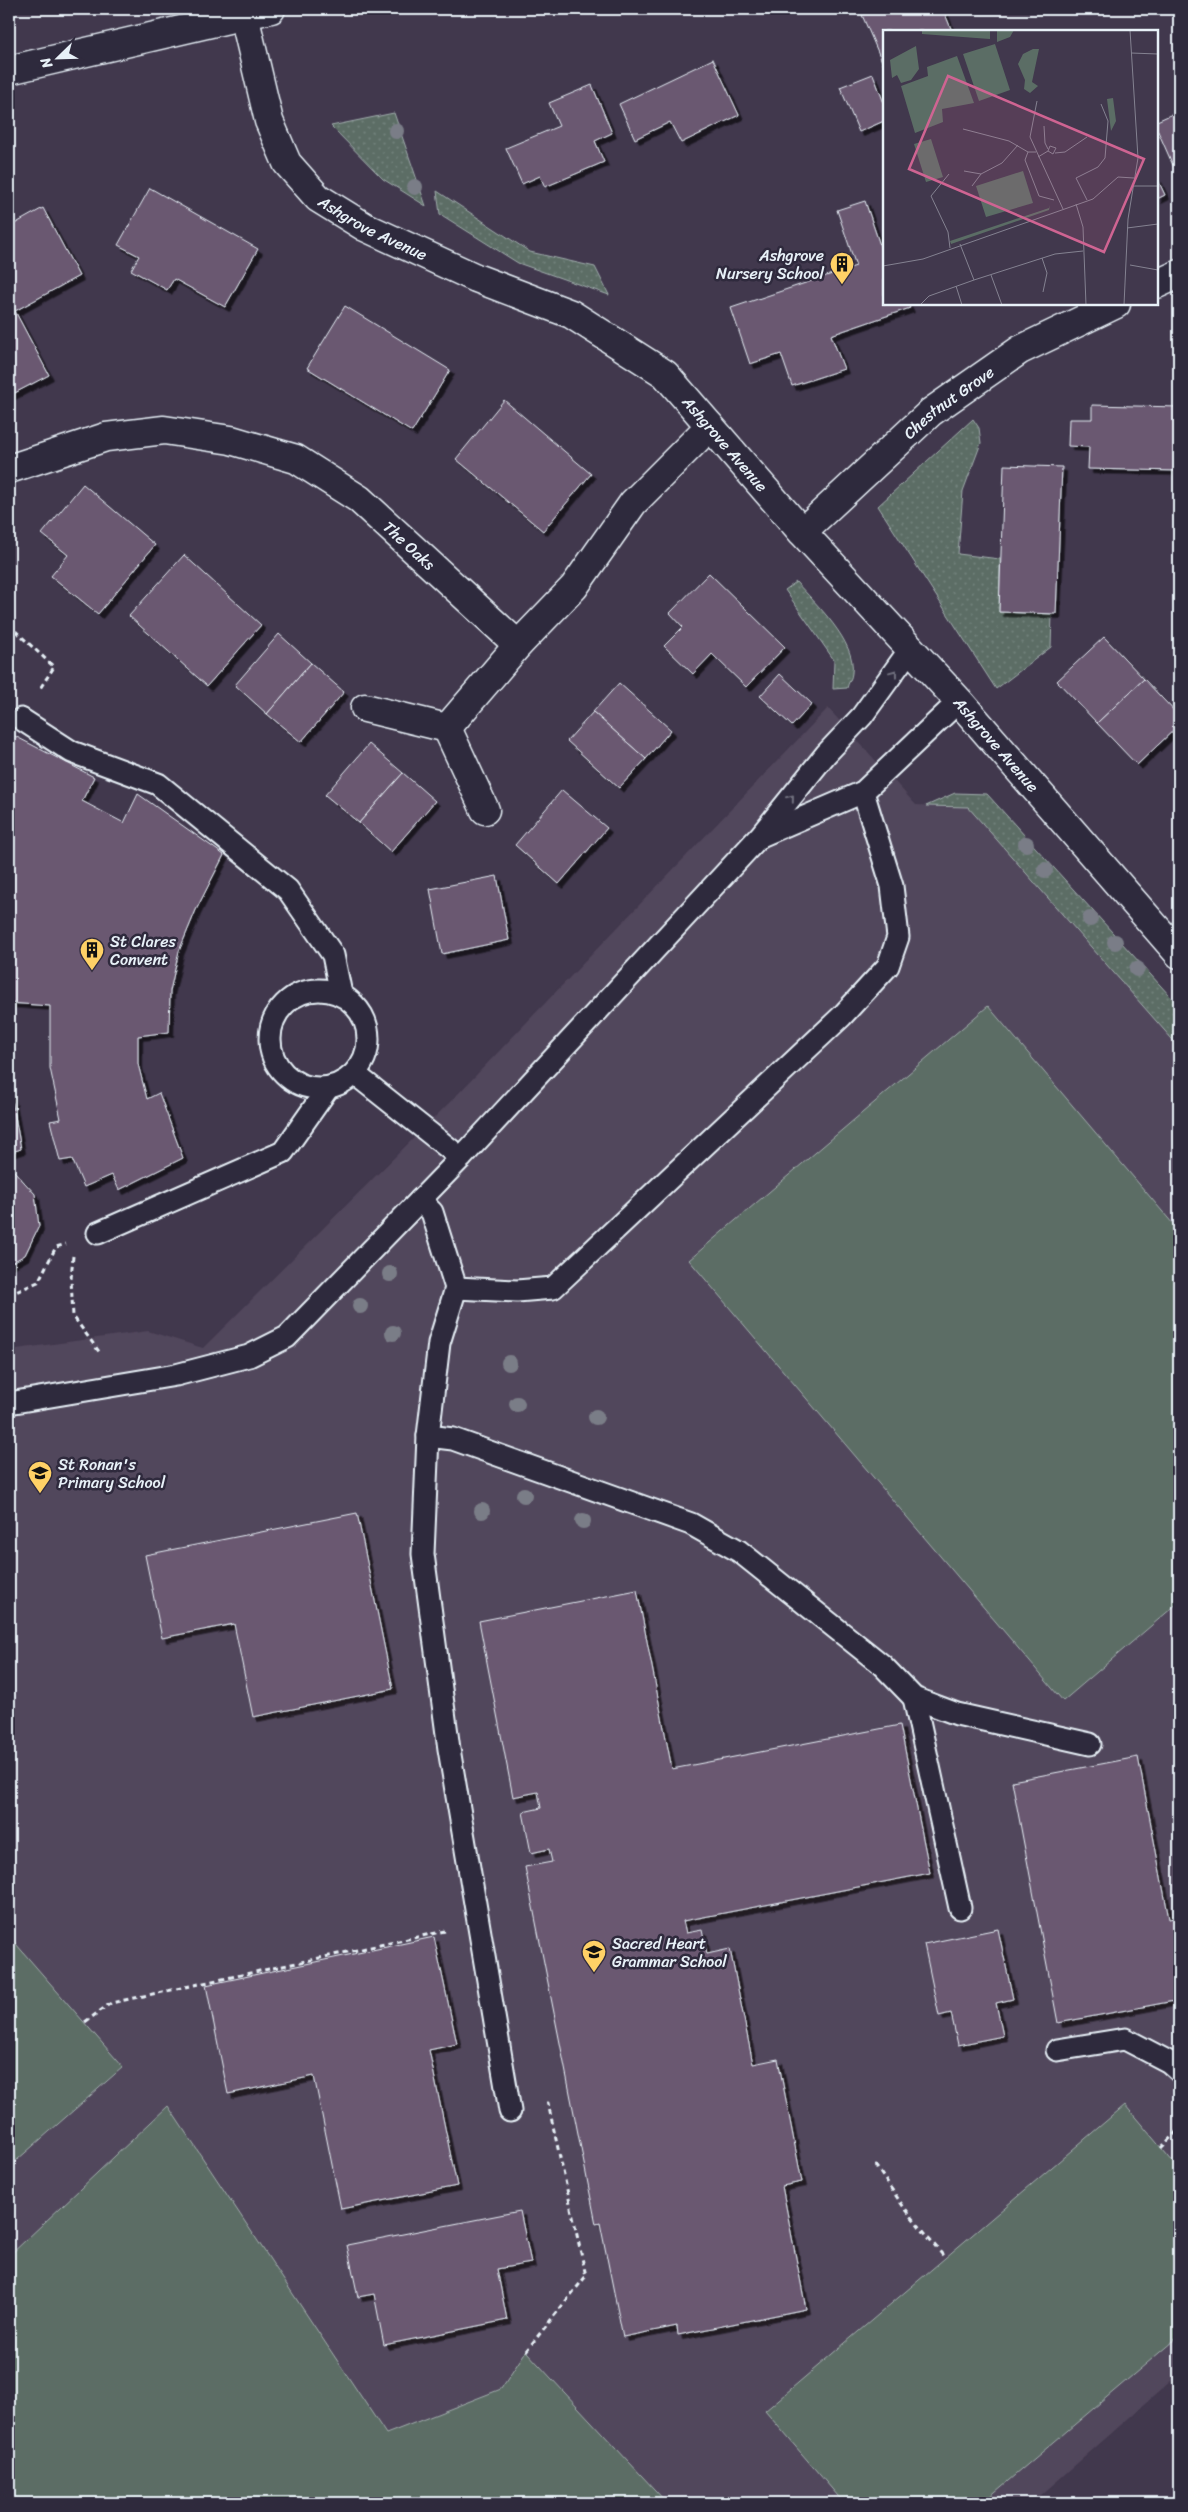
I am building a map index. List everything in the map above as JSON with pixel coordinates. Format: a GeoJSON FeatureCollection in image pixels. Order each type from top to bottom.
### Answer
{"type":"FeatureCollection","features":[{"type":"Feature","properties":{"kind":"street"},"geometry":{"type":"LineString","coordinates":[[9,70],[271,9]]}},
{"type":"Feature","properties":{"kind":"street","name":"Ashgrove Avenue"},"geometry":{"type":"LineString","coordinates":[[244,15],[269,121],[286,164],[318,198],[365,226],[476,278],[571,314],[665,374],[802,532],[959,701],[1179,954]]}},
{"type":"Feature","properties":{"kind":"street"},"geometry":{"type":"LineString","coordinates":[[1158,284],[1179,274]]}},
{"type":"Feature","properties":{"kind":"street","name":"Chestnut Grove"},"geometry":{"type":"LineString","coordinates":[[802,532],[931,412],[1020,350],[1114,305]]}},
{"type":"Feature","properties":{"kind":"street"},"geometry":{"type":"LineString","coordinates":[[447,728],[518,645],[574,587],[633,502],[710,426]]}},
{"type":"Feature","properties":{"kind":"street","name":"The Oaks"},"geometry":{"type":"LineString","coordinates":[[9,469],[106,436],[164,430],[231,440],[296,458],[360,498],[518,645]]}},
{"type":"Feature","properties":{"kind":"street"},"geometry":{"type":"LineString","coordinates":[[365,708],[447,728]]}},
{"type":"Feature","properties":{"kind":"street"},"geometry":{"type":"LineString","coordinates":[[447,728],[486,810]]}},
{"type":"Feature","properties":{"kind":"lane"},"geometry":{"type":"LineString","coordinates":[[9,1403],[176,1375],[249,1356],[287,1337],[461,1158],[760,836],[826,754],[862,716],[911,648]]}},
{"type":"Feature","properties":{"kind":"lane"},"geometry":{"type":"LineString","coordinates":[[760,836],[863,792],[959,701]]}},
{"type":"Feature","properties":{"kind":"lane"},"geometry":{"type":"LineString","coordinates":[[21,719],[72,752],[158,784],[288,890],[333,955],[341,994]]}},
{"type":"Feature","properties":{"kind":"lane"},"geometry":{"type":"LineString","coordinates":[[456,1288],[517,1291],[553,1288],[842,1016],[888,966],[898,937],[892,886],[863,792]]}},
{"type":"Feature","properties":{"kind":"lane"},"geometry":{"type":"LineString","coordinates":[[98,1233],[283,1152],[328,1088],[355,1074],[369,1046],[364,1015],[341,994],[311,989],[283,1004],[270,1031],[275,1062],[297,1084],[328,1088]]}},
{"type":"Feature","properties":{"kind":"lane"},"geometry":{"type":"LineString","coordinates":[[355,1074],[461,1158]]}},
{"type":"Feature","properties":{"kind":"lane"},"geometry":{"type":"LineString","coordinates":[[420,1200],[432,1212],[456,1288],[439,1343],[428,1436],[423,1554],[448,1748],[480,1924],[510,2111]]}},
{"type":"Feature","properties":{"kind":"lane"},"geometry":{"type":"LineString","coordinates":[[428,1436],[453,1439],[692,1524],[739,1551],[882,1666],[914,1698],[957,1714],[1090,1744]]}},
{"type":"Feature","properties":{"kind":"lane"},"geometry":{"type":"LineString","coordinates":[[914,1698],[960,1908]]}},
{"type":"Feature","properties":{"kind":"lane"},"geometry":{"type":"LineString","coordinates":[[1057,2050],[1125,2039],[1169,2062],[1179,2071]]}},
{"type":"Feature","properties":{"kind":"path"},"geometry":{"type":"LineString","coordinates":[[9,625],[54,667],[21,719]]}},
{"type":"Feature","properties":{"kind":"path"},"geometry":{"type":"LineString","coordinates":[[9,1294],[38,1282],[56,1247],[98,1233]]}},
{"type":"Feature","properties":{"kind":"path"},"geometry":{"type":"LineString","coordinates":[[98,1233],[73,1255],[71,1279],[74,1316],[101,1353],[119,1385]]}},
{"type":"Feature","properties":{"kind":"path"},"geometry":{"type":"LineString","coordinates":[[85,2022],[111,2003],[480,1924]]}},
{"type":"Feature","properties":{"kind":"path"},"geometry":{"type":"LineString","coordinates":[[510,2111],[548,2103],[586,2276],[526,2351]]}},
{"type":"Feature","properties":{"kind":"path"},"geometry":{"type":"LineString","coordinates":[[1161,2148],[1179,2129]]}},
{"type":"Feature","properties":{"kind":"path"},"geometry":{"type":"LineString","coordinates":[[875,2165],[903,2206],[945,2258]]}},
{"type":"Feature","properties":{"kind":"shaded area","name":"Sacred Heart Grammar School"},"geometry":{"type":"Polygon","coordinates":[[[828,708],[916,805],[970,807],[1179,1046],[1179,2374],[1032,2503],[9,2503],[9,1350],[148,1331],[203,1348],[456,1096],[828,708]]]}},
{"type":"Feature","properties":{"kind":"green space"},"geometry":{"type":"Polygon","coordinates":[[[394,113],[426,206],[383,179],[331,126],[394,113]]]}},
{"type":"Feature","properties":{"kind":"green space"},"geometry":{"type":"Polygon","coordinates":[[[437,191],[530,252],[595,267],[609,295],[518,263],[440,214],[437,191]]]}},
{"type":"Feature","properties":{"kind":"green space"},"geometry":{"type":"Polygon","coordinates":[[[973,419],[979,428],[981,443],[963,491],[958,554],[1000,559],[999,612],[1052,614],[1051,647],[996,689],[878,506],[973,419]]]}},
{"type":"Feature","properties":{"kind":"green space"},"geometry":{"type":"Polygon","coordinates":[[[796,582],[833,624],[848,649],[852,661],[852,673],[847,688],[833,689],[834,660],[785,590],[796,582]]]}},
{"type":"Feature","properties":{"kind":"green space"},"geometry":{"type":"Polygon","coordinates":[[[955,793],[987,794],[1179,1006],[1179,1047],[968,807],[926,806],[955,793]]]}},
{"type":"Feature","properties":{"kind":"green space"},"geometry":{"type":"Polygon","coordinates":[[[988,1006],[1179,1231],[1179,1602],[1063,1701],[689,1260],[988,1006]]]}},
{"type":"Feature","properties":{"kind":"green space"},"geometry":{"type":"Polygon","coordinates":[[[9,1936],[123,2067],[9,2167],[9,1936]]]}},
{"type":"Feature","properties":{"kind":"green space"},"geometry":{"type":"Polygon","coordinates":[[[1125,2105],[1179,2169],[1179,2336],[982,2503],[844,2503],[765,2411],[1125,2105]]]}},
{"type":"Feature","properties":{"kind":"green space"},"geometry":{"type":"Polygon","coordinates":[[[168,2106],[386,2434],[501,2389],[526,2351],[667,2503],[9,2503],[9,2256],[168,2106]]]}},
{"type":"Feature","properties":{"kind":"building"},"geometry":{"type":"Polygon","coordinates":[[[876,9],[943,9],[952,30],[883,30],[883,64],[862,15],[876,9]]]}},
{"type":"Feature","properties":{"kind":"building"},"geometry":{"type":"Polygon","coordinates":[[[713,59],[739,115],[681,143],[670,122],[635,139],[619,104],[713,59]]]}},
{"type":"Feature","properties":{"kind":"building"},"geometry":{"type":"Polygon","coordinates":[[[873,74],[883,100],[883,121],[859,132],[840,87],[873,74]]]}},
{"type":"Feature","properties":{"kind":"building"},"geometry":{"type":"Polygon","coordinates":[[[592,85],[612,133],[595,141],[604,162],[545,187],[540,176],[522,184],[506,148],[559,126],[549,103],[592,85]]]}},
{"type":"Feature","properties":{"kind":"building"},"geometry":{"type":"Polygon","coordinates":[[[1179,111],[1179,179],[1158,131],[1158,121],[1179,111]]]}},
{"type":"Feature","properties":{"kind":"building"},"geometry":{"type":"Polygon","coordinates":[[[1158,180],[1165,195],[1158,198],[1158,180]]]}},
{"type":"Feature","properties":{"kind":"building"},"geometry":{"type":"Polygon","coordinates":[[[150,188],[258,249],[225,307],[174,279],[167,290],[131,270],[139,256],[118,245],[150,188]]]}},
{"type":"Feature","properties":{"kind":"building","name":"Ashgrove Nursery School"},"geometry":{"type":"Polygon","coordinates":[[[865,201],[883,254],[883,305],[908,305],[910,308],[831,335],[844,369],[792,386],[781,354],[750,364],[731,308],[856,266],[837,210],[865,201]]]}},
{"type":"Feature","properties":{"kind":"building"},"geometry":{"type":"Polygon","coordinates":[[[43,208],[79,276],[15,311],[49,375],[9,396],[9,227],[43,208]]]}},
{"type":"Feature","properties":{"kind":"building"},"geometry":{"type":"Polygon","coordinates":[[[345,306],[450,370],[412,432],[307,368],[345,306]]]}},
{"type":"Feature","properties":{"kind":"building"},"geometry":{"type":"Polygon","coordinates":[[[504,400],[591,474],[543,531],[456,459],[504,400]]]}},
{"type":"Feature","properties":{"kind":"building"},"geometry":{"type":"Polygon","coordinates":[[[1092,405],[1179,407],[1179,471],[1088,469],[1089,447],[1068,446],[1069,419],[1092,419],[1092,405]]]}},
{"type":"Feature","properties":{"kind":"building"},"geometry":{"type":"Polygon","coordinates":[[[1004,465],[1062,467],[1056,614],[999,612],[1004,465]]]}},
{"type":"Feature","properties":{"kind":"building"},"geometry":{"type":"Polygon","coordinates":[[[83,484],[155,545],[98,614],[51,576],[68,555],[42,534],[83,484]]]}},
{"type":"Feature","properties":{"kind":"building"},"geometry":{"type":"Polygon","coordinates":[[[184,555],[261,625],[207,686],[129,616],[184,555]]]}},
{"type":"Feature","properties":{"kind":"building"},"geometry":{"type":"Polygon","coordinates":[[[709,573],[785,647],[746,687],[712,654],[693,674],[664,646],[683,627],[670,613],[709,573]]]}},
{"type":"Feature","properties":{"kind":"building"},"geometry":{"type":"Polygon","coordinates":[[[279,634],[311,663],[267,714],[235,685],[279,634]]]}},
{"type":"Feature","properties":{"kind":"building"},"geometry":{"type":"Polygon","coordinates":[[[1104,637],[1144,679],[1097,723],[1057,681],[1104,637]]]}},
{"type":"Feature","properties":{"kind":"building"},"geometry":{"type":"Polygon","coordinates":[[[311,663],[344,692],[301,742],[267,714],[311,663]]]}},
{"type":"Feature","properties":{"kind":"building"},"geometry":{"type":"Polygon","coordinates":[[[780,674],[812,704],[792,726],[760,696],[780,674]]]}},
{"type":"Feature","properties":{"kind":"building"},"geometry":{"type":"Polygon","coordinates":[[[1144,679],[1179,716],[1179,725],[1137,765],[1097,723],[1144,679]]]}},
{"type":"Feature","properties":{"kind":"building"},"geometry":{"type":"Polygon","coordinates":[[[619,683],[671,730],[646,759],[593,712],[619,683]]]}},
{"type":"Feature","properties":{"kind":"building"},"geometry":{"type":"Polygon","coordinates":[[[593,712],[646,759],[619,788],[567,741],[593,712]]]}},
{"type":"Feature","properties":{"kind":"building","name":"St Clares Convent"},"geometry":{"type":"Polygon","coordinates":[[[9,733],[94,777],[82,801],[124,823],[138,794],[224,855],[196,910],[179,951],[170,991],[169,1032],[138,1036],[138,1064],[147,1099],[159,1093],[183,1158],[119,1190],[112,1175],[84,1187],[72,1159],[60,1161],[50,1121],[61,1119],[50,1068],[50,1006],[9,1003],[9,733]]]}},
{"type":"Feature","properties":{"kind":"building"},"geometry":{"type":"Polygon","coordinates":[[[369,744],[403,773],[359,823],[325,795],[369,744]]]}},
{"type":"Feature","properties":{"kind":"building"},"geometry":{"type":"Polygon","coordinates":[[[403,773],[435,801],[391,852],[359,823],[403,773]]]}},
{"type":"Feature","properties":{"kind":"building"},"geometry":{"type":"Polygon","coordinates":[[[562,790],[607,828],[559,884],[515,845],[562,790]]]}},
{"type":"Feature","properties":{"kind":"building"},"geometry":{"type":"Polygon","coordinates":[[[497,876],[509,940],[442,954],[430,889],[497,876]]]}},
{"type":"Feature","properties":{"kind":"building"},"geometry":{"type":"Polygon","coordinates":[[[9,1083],[21,1149],[9,1153],[9,1083]]]}},
{"type":"Feature","properties":{"kind":"building"},"geometry":{"type":"Polygon","coordinates":[[[9,1169],[14,1171],[35,1194],[39,1226],[25,1255],[9,1264],[9,1169]]]}},
{"type":"Feature","properties":{"kind":"building"},"geometry":{"type":"Polygon","coordinates":[[[357,1513],[393,1689],[253,1717],[234,1624],[162,1638],[145,1555],[357,1513]]]}},
{"type":"Feature","properties":{"kind":"building","name":"Sacred Heart Grammar School"},"geometry":{"type":"Polygon","coordinates":[[[637,1590],[672,1769],[900,1725],[930,1873],[683,1921],[686,1933],[702,1930],[707,1954],[730,1949],[753,2064],[778,2059],[802,2182],[782,2186],[806,2309],[678,2335],[677,2326],[623,2337],[600,2223],[596,2224],[525,1867],[552,1862],[549,1849],[531,1853],[523,1812],[541,1808],[538,1792],[513,1797],[479,1621],[637,1590]]]}},
{"type":"Feature","properties":{"kind":"building"},"geometry":{"type":"Polygon","coordinates":[[[1138,1757],[1169,1919],[1179,1917],[1179,2000],[1058,2023],[1012,1781],[1138,1757]]]}},
{"type":"Feature","properties":{"kind":"building"},"geometry":{"type":"Polygon","coordinates":[[[998,1929],[1013,1999],[996,2003],[1003,2036],[958,2045],[951,2013],[939,2016],[924,1944],[998,1929]]]}},
{"type":"Feature","properties":{"kind":"building"},"geometry":{"type":"Polygon","coordinates":[[[434,1937],[457,2044],[429,2050],[457,2186],[341,2209],[314,2076],[228,2094],[206,1985],[434,1937]]]}},
{"type":"Feature","properties":{"kind":"building"},"geometry":{"type":"Polygon","coordinates":[[[520,2211],[531,2263],[497,2269],[507,2320],[384,2345],[374,2294],[358,2297],[347,2245],[520,2211]]]}},
{"type":"Feature","properties":{"kind":"place","name":"Ashgrove Nursery School"},"geometry":{"type":"Point","coordinates":[842,285]}},
{"type":"Feature","properties":{"kind":"place","name":"St Clares Convent"},"geometry":{"type":"Point","coordinates":[92,971]}},
{"type":"Feature","properties":{"kind":"place","name":"St Ronan's Primary School"},"geometry":{"type":"Point","coordinates":[40,1494]}},
{"type":"Feature","properties":{"kind":"place","name":"Sacred Heart Grammar School"},"geometry":{"type":"Point","coordinates":[594,1973]}}]}
